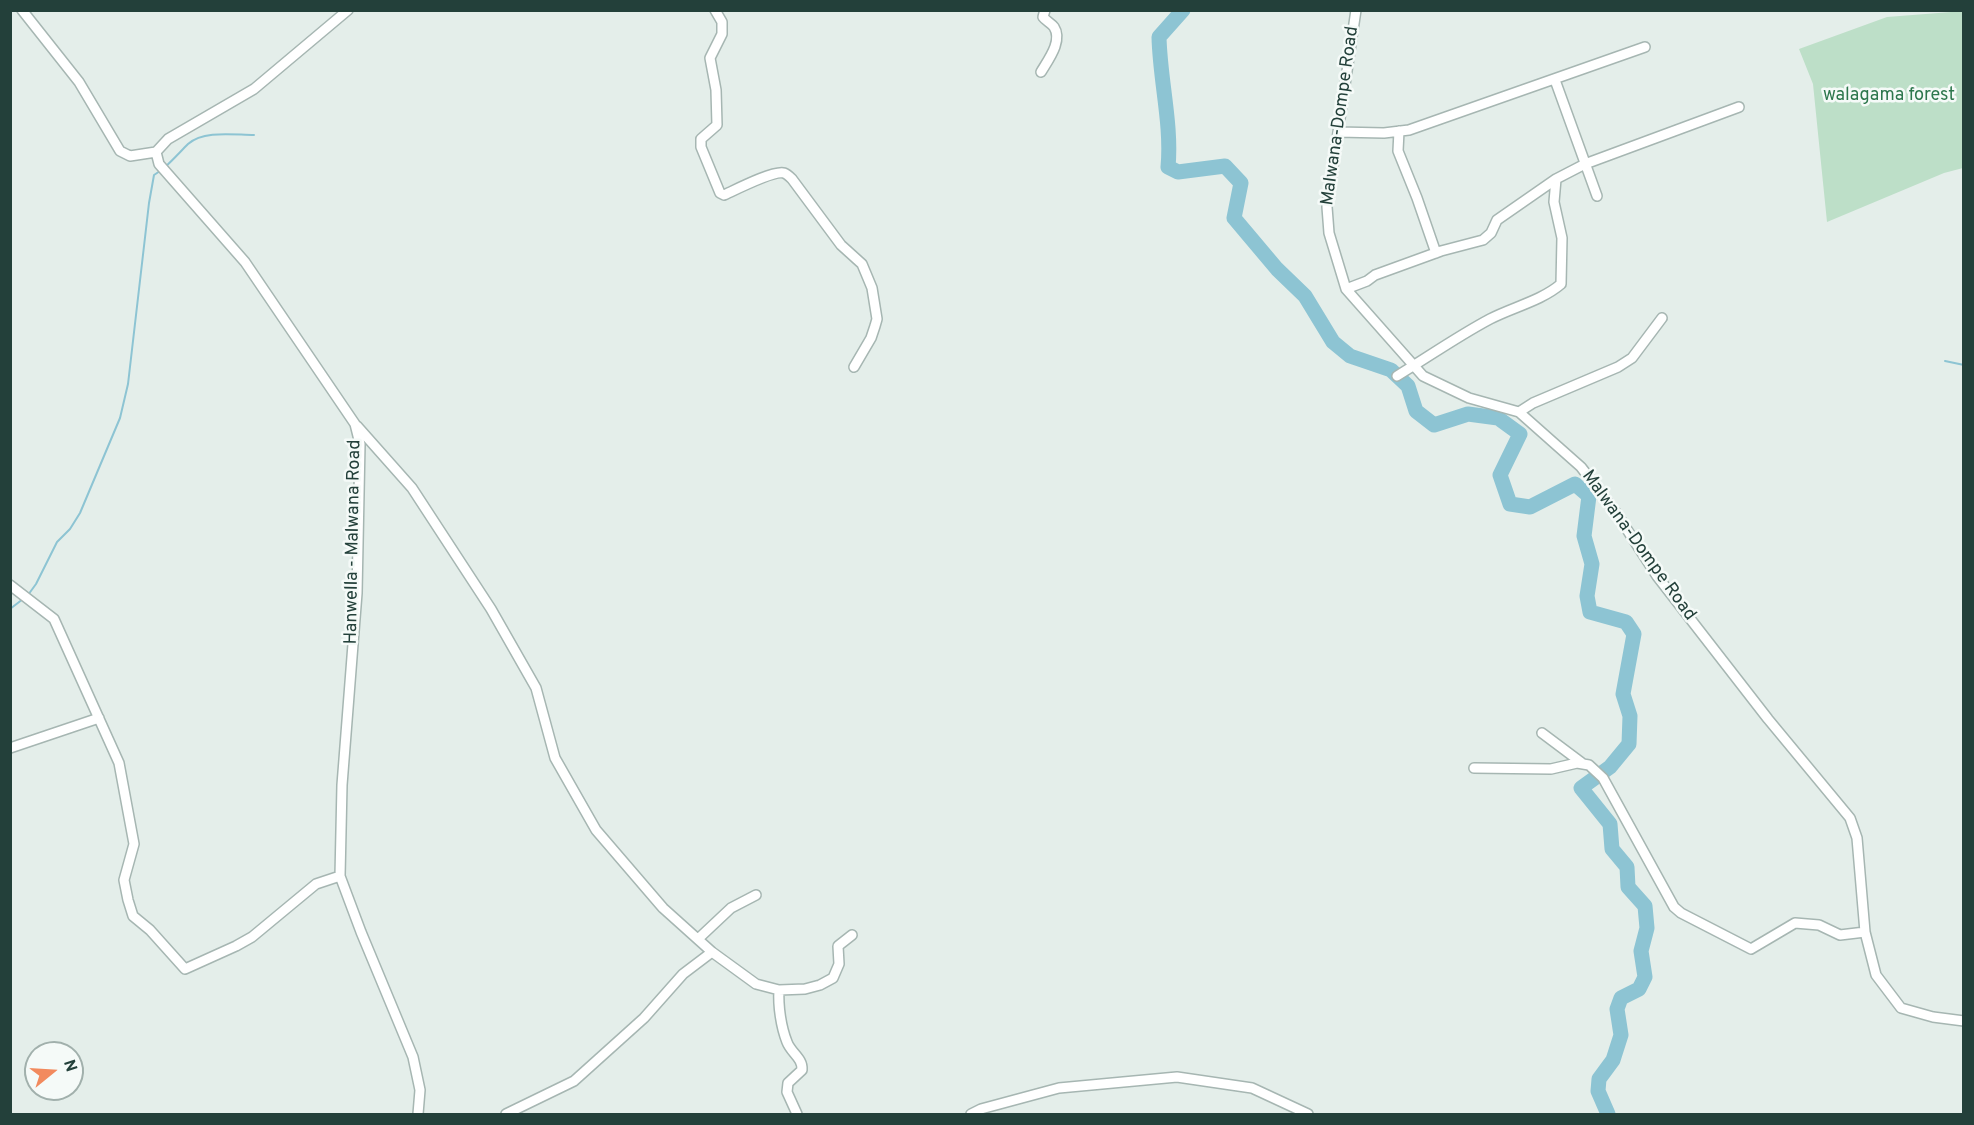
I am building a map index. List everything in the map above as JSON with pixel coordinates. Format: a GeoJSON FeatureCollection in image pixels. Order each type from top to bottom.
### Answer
{"type":"FeatureCollection","features":[{"type":"Feature","properties":{"kind":"street"},"geometry":{"type":"LineString","coordinates":[[22,10],[79,82],[120,151],[130,156],[156,152],[168,139],[254,89],[348,10]]}},
{"type":"Feature","properties":{"kind":"street"},"geometry":{"type":"LineString","coordinates":[[715,10],[722,22],[722,34],[710,58],[716,90],[717,125],[701,139],[701,147],[720,193],[724,195],[768,176],[780,172],[786,173],[841,245],[862,264],[872,288],[877,319],[871,338],[854,367]]}},
{"type":"Feature","properties":{"kind":"street"},"geometry":{"type":"LineString","coordinates":[[1041,72],[1054,49],[1057,38],[1054,27],[1043,17],[1045,10]]}},
{"type":"Feature","properties":{"kind":"street","name":"Malwana-Dompe Road"},"geometry":{"type":"LineString","coordinates":[[1356,10],[1327,207],[1329,233],[1346,289],[1423,376],[1469,398],[1519,412],[1581,467],[1617,514],[1657,576],[1768,719],[1850,818],[1857,838],[1865,932],[1876,975],[1901,1008],[1933,1017],[1964,1021]]}},
{"type":"Feature","properties":{"kind":"street"},"geometry":{"type":"LineString","coordinates":[[1338,132],[1409,130],[1645,47]]}},
{"type":"Feature","properties":{"kind":"street"},"geometry":{"type":"LineString","coordinates":[[1555,80],[1596,196]]}},
{"type":"Feature","properties":{"kind":"street"},"geometry":{"type":"LineString","coordinates":[[1346,289],[1368,281],[1375,275],[1436,253],[1483,240],[1491,233],[1497,220],[1556,179],[1585,164],[1739,107]]}},
{"type":"Feature","properties":{"kind":"street"},"geometry":{"type":"LineString","coordinates":[[1399,131],[1398,151],[1436,253]]}},
{"type":"Feature","properties":{"kind":"street","name":"Hanwella - Malwana Road"},"geometry":{"type":"LineString","coordinates":[[156,152],[159,164],[245,262],[355,424],[360,444],[357,593],[342,785],[340,876],[361,933],[413,1057],[420,1090],[418,1114]]}},
{"type":"Feature","properties":{"kind":"street"},"geometry":{"type":"LineString","coordinates":[[1397,376],[1492,318],[1551,293],[1562,284],[1562,238],[1554,202],[1556,179]]}},
{"type":"Feature","properties":{"kind":"street"},"geometry":{"type":"LineString","coordinates":[[1519,412],[1533,403],[1618,367],[1632,358],[1662,318]]}},
{"type":"Feature","properties":{"kind":"street"},"geometry":{"type":"LineString","coordinates":[[355,424],[412,488],[491,609],[536,688],[555,758],[596,830],[663,908],[712,952],[756,984],[779,990],[820,986],[833,978],[839,964],[838,946],[852,935]]}},
{"type":"Feature","properties":{"kind":"street"},"geometry":{"type":"LineString","coordinates":[[10,585],[54,619],[119,763],[134,844],[124,880],[130,908],[133,916],[150,930],[185,969],[252,937],[316,884],[340,876]]}},
{"type":"Feature","properties":{"kind":"street"},"geometry":{"type":"LineString","coordinates":[[10,748],[99,718]]}},
{"type":"Feature","properties":{"kind":"street"},"geometry":{"type":"LineString","coordinates":[[1542,733],[1594,769],[1603,778],[1651,868],[1674,907],[1681,913],[1751,949],[1796,923],[1819,925],[1840,934],[1865,932]]}},
{"type":"Feature","properties":{"kind":"street"},"geometry":{"type":"LineString","coordinates":[[1474,768],[1551,768],[1577,763],[1584,764]]}},
{"type":"Feature","properties":{"kind":"street"},"geometry":{"type":"LineString","coordinates":[[698,939],[731,908],[756,895]]}},
{"type":"Feature","properties":{"kind":"street"},"geometry":{"type":"LineString","coordinates":[[506,1114],[574,1081],[644,1018],[682,974],[712,952]]}},
{"type":"Feature","properties":{"kind":"street"},"geometry":{"type":"LineString","coordinates":[[779,990],[778,1003],[787,1043],[803,1064],[802,1070],[788,1083],[787,1092],[797,1114]]}},
{"type":"Feature","properties":{"kind":"street"},"geometry":{"type":"LineString","coordinates":[[971,1114],[981,1109],[1059,1088],[1177,1077],[1252,1088],[1308,1114]]}},
{"type":"Feature","properties":{"kind":"green space","name":"walagama forest"},"geometry":{"type":"Polygon","coordinates":[[[1964,11],[1963,168],[1944,173],[1827,222],[1813,84],[1799,49],[1887,17],[1964,11]]]}},
{"type":"Feature","properties":{"kind":"waterway"},"geometry":{"type":"LineString","coordinates":[[1183,10],[1159,37],[1167,119],[1168,167],[1178,172],[1225,166],[1241,183],[1234,218],[1277,269],[1305,296],[1333,342],[1350,356],[1391,370],[1408,386],[1416,411],[1434,425],[1468,414],[1498,418],[1520,434],[1500,475],[1510,504],[1530,507],[1575,484],[1589,496],[1584,536],[1592,564],[1587,596],[1590,612],[1626,622],[1634,634],[1623,694],[1630,716],[1629,744],[1610,767],[1581,788],[1610,824],[1612,849],[1627,867],[1628,887],[1645,906],[1647,928],[1641,951],[1645,977],[1639,989],[1621,998],[1617,1009],[1621,1035],[1613,1060],[1599,1079],[1598,1091],[1608,1114]]}},
{"type":"Feature","properties":{"kind":"waterway"},"geometry":{"type":"LineString","coordinates":[[164,168],[188,144],[202,137],[220,134],[254,135]]}},
{"type":"Feature","properties":{"kind":"waterway"},"geometry":{"type":"LineString","coordinates":[[28,595],[57,542],[70,529],[80,513],[120,418],[128,384],[149,203],[154,175],[160,171]]}},
{"type":"Feature","properties":{"kind":"waterway"},"geometry":{"type":"LineString","coordinates":[[1945,361],[1964,365]]}},
{"type":"Feature","properties":{"kind":"waterway"},"geometry":{"type":"LineString","coordinates":[[10,609],[23,599]]}}]}
